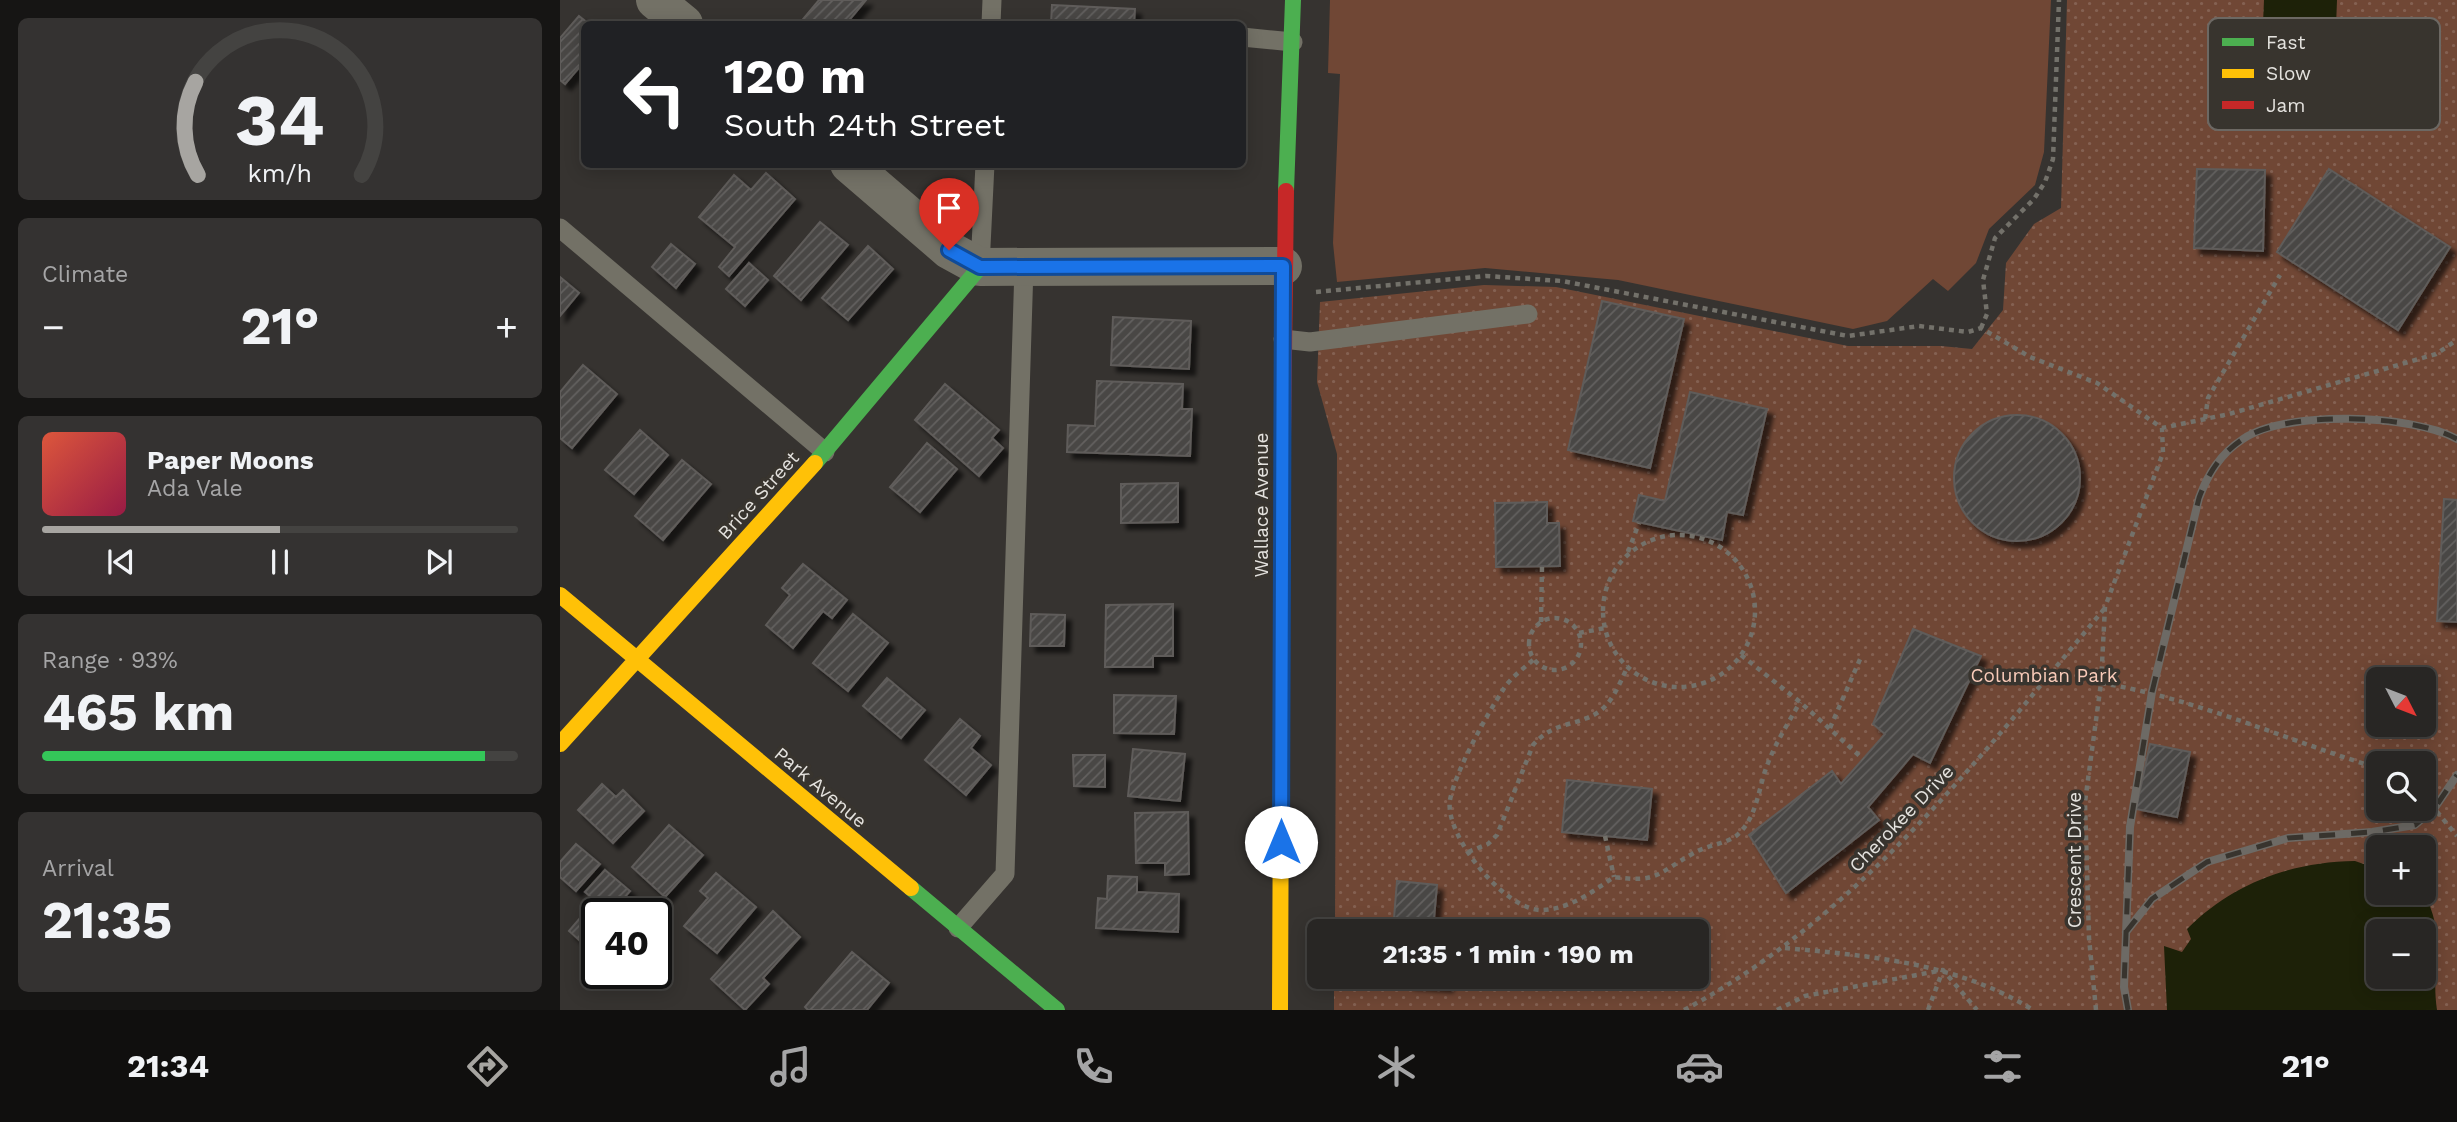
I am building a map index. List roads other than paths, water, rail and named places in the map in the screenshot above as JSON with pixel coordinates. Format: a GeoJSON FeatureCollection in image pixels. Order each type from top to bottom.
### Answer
{"type":"FeatureCollection","features":[{"type":"Feature","properties":{"kind":"street"},"geometry":{"type":"LineString","coordinates":[[655,0],[680,21]]}},
{"type":"Feature","properties":{"kind":"street","name":"Wallace Avenue"},"geometry":{"type":"LineString","coordinates":[[1280,1010],[1283,266],[1293,0]]}},
{"type":"Feature","properties":{"kind":"street"},"geometry":{"type":"LineString","coordinates":[[854,168],[949,250],[980,267],[1283,266]]}},
{"type":"Feature","properties":{"kind":"street","name":"Brice Street"},"geometry":{"type":"LineString","coordinates":[[560,744],[825,452],[980,267]]}},
{"type":"Feature","properties":{"kind":"street","name":"Park Avenue"},"geometry":{"type":"LineString","coordinates":[[560,595],[1057,1010]]}},
{"type":"Feature","properties":{"kind":"lane"},"geometry":{"type":"LineString","coordinates":[[991,21],[992,0]]}},
{"type":"Feature","properties":{"kind":"lane"},"geometry":{"type":"LineString","coordinates":[[1246,37],[1293,42]]}},
{"type":"Feature","properties":{"kind":"lane"},"geometry":{"type":"LineString","coordinates":[[980,267],[985,168]]}},
{"type":"Feature","properties":{"kind":"lane"},"geometry":{"type":"LineString","coordinates":[[560,228],[825,452]]}},
{"type":"Feature","properties":{"kind":"lane"},"geometry":{"type":"LineString","coordinates":[[958,928],[1005,874],[1024,267]]}},
{"type":"Feature","properties":{"kind":"lane"},"geometry":{"type":"LineString","coordinates":[[1283,339],[1310,342],[1528,314]]}},
{"type":"Feature","properties":{"kind":"railway"},"geometry":{"type":"LineString","coordinates":[[2128,1010],[2124,987],[2130,827],[2152,692],[2199,498],[2206,481],[2221,458],[2243,439],[2288,423],[2381,420],[2411,424],[2457,439]]}},
{"type":"Feature","properties":{"kind":"railway"},"geometry":{"type":"LineString","coordinates":[[2126,932],[2152,899],[2207,862],[2288,838],[2372,832],[2415,825],[2434,809],[2457,775]]}},
{"type":"Feature","properties":{"kind":"park label","name":"Columbian Park"},"geometry":{"type":"Point","coordinates":[2044,675]}}]}
